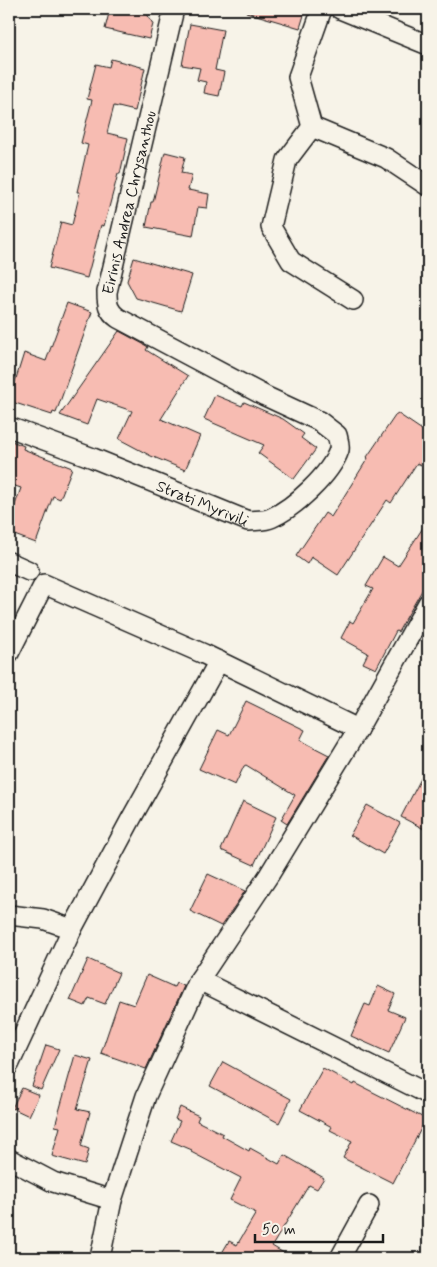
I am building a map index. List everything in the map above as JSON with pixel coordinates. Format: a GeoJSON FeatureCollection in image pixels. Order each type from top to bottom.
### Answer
{"type":"FeatureCollection","features":[{"type":"Feature","properties":{"kind":"street"},"geometry":{"type":"LineString","coordinates":[[312,127],[298,77],[322,9]]}},
{"type":"Feature","properties":{"kind":"street"},"geometry":{"type":"LineString","coordinates":[[340,9],[428,45]]}},
{"type":"Feature","properties":{"kind":"street","name":"Eirinis Andrea Chrysanthou"},"geometry":{"type":"LineString","coordinates":[[169,10],[107,292],[107,302],[112,314],[118,318],[265,396]]}},
{"type":"Feature","properties":{"kind":"street"},"geometry":{"type":"LineString","coordinates":[[312,127],[386,158],[428,186]]}},
{"type":"Feature","properties":{"kind":"street"},"geometry":{"type":"LineString","coordinates":[[312,127],[287,160],[271,227],[291,261],[353,300]]}},
{"type":"Feature","properties":{"kind":"street","name":"Strati Myrivili"},"geometry":{"type":"LineString","coordinates":[[9,427],[94,458],[248,521],[269,519],[288,508],[306,493],[331,464],[340,448],[337,434],[320,421],[265,396]]}},
{"type":"Feature","properties":{"kind":"street"},"geometry":{"type":"LineString","coordinates":[[9,562],[29,571]]}},
{"type":"Feature","properties":{"kind":"street"},"geometry":{"type":"LineString","coordinates":[[9,653],[44,584],[219,661],[358,729]]}},
{"type":"Feature","properties":{"kind":"street"},"geometry":{"type":"LineString","coordinates":[[100,1258],[112,1200],[146,1096],[199,980],[269,875],[358,729],[428,603]]}},
{"type":"Feature","properties":{"kind":"street"},"geometry":{"type":"LineString","coordinates":[[9,1065],[72,929],[131,818],[219,661]]}},
{"type":"Feature","properties":{"kind":"street"},"geometry":{"type":"LineString","coordinates":[[9,915],[43,919],[72,929]]}},
{"type":"Feature","properties":{"kind":"street"},"geometry":{"type":"LineString","coordinates":[[199,980],[428,1094]]}},
{"type":"Feature","properties":{"kind":"street"},"geometry":{"type":"LineString","coordinates":[[9,1158],[53,1182],[112,1200]]}},
{"type":"Feature","properties":{"kind":"street"},"geometry":{"type":"LineString","coordinates":[[340,1258],[369,1205]]}},
{"type":"Feature","properties":{"kind":"building"},"geometry":{"type":"Polygon","coordinates":[[[110,9],[144,9],[153,24],[149,39],[105,29],[110,9]]]}},
{"type":"Feature","properties":{"kind":"building"},"geometry":{"type":"Polygon","coordinates":[[[247,9],[294,9],[305,12],[300,28],[246,12],[247,9]]]}},
{"type":"Feature","properties":{"kind":"building"},"geometry":{"type":"Polygon","coordinates":[[[190,24],[223,30],[215,70],[224,72],[219,96],[204,93],[206,82],[197,80],[200,68],[182,65],[190,24]]]}},
{"type":"Feature","properties":{"kind":"building"},"geometry":{"type":"Polygon","coordinates":[[[111,59],[145,68],[135,111],[114,106],[107,133],[128,138],[120,174],[118,174],[104,226],[101,225],[87,278],[49,268],[61,222],[72,225],[80,192],[77,192],[88,145],[81,143],[92,100],[87,99],[96,64],[109,67],[111,59]]]}},
{"type":"Feature","properties":{"kind":"building"},"geometry":{"type":"Polygon","coordinates":[[[165,152],[185,157],[181,173],[192,175],[188,190],[209,194],[207,208],[198,207],[193,236],[146,227],[165,152]]]}},
{"type":"Feature","properties":{"kind":"building"},"geometry":{"type":"Polygon","coordinates":[[[134,258],[192,275],[181,311],[136,298],[127,281],[134,258]]]}},
{"type":"Feature","properties":{"kind":"building"},"geometry":{"type":"Polygon","coordinates":[[[67,303],[92,312],[56,413],[53,412],[52,415],[9,401],[24,353],[46,361],[67,303]]]}},
{"type":"Feature","properties":{"kind":"building"},"geometry":{"type":"Polygon","coordinates":[[[119,331],[145,345],[148,347],[146,350],[188,376],[161,419],[200,436],[185,470],[151,456],[119,439],[132,411],[97,399],[87,425],[60,415],[119,331]]]}},
{"type":"Feature","properties":{"kind":"building"},"geometry":{"type":"Polygon","coordinates":[[[215,395],[242,406],[244,402],[283,419],[304,434],[301,438],[316,449],[294,479],[258,453],[264,445],[204,419],[215,395]]]}},
{"type":"Feature","properties":{"kind":"building"},"geometry":{"type":"Polygon","coordinates":[[[397,413],[428,434],[428,454],[421,465],[417,463],[391,503],[387,500],[338,575],[311,557],[307,564],[296,556],[325,513],[331,517],[367,457],[397,413]]]}},
{"type":"Feature","properties":{"kind":"building"},"geometry":{"type":"Polygon","coordinates":[[[9,440],[24,446],[23,449],[72,468],[60,499],[53,496],[36,543],[9,533],[9,522],[21,488],[9,484],[9,440]]]}},
{"type":"Feature","properties":{"kind":"building"},"geometry":{"type":"Polygon","coordinates":[[[428,520],[428,580],[398,632],[396,631],[376,669],[363,663],[368,653],[341,638],[350,621],[353,623],[373,589],[366,586],[383,557],[398,566],[428,520]]]}},
{"type":"Feature","properties":{"kind":"building"},"geometry":{"type":"Polygon","coordinates":[[[246,701],[305,730],[300,740],[329,755],[287,824],[281,820],[295,795],[246,765],[235,785],[199,769],[218,730],[229,735],[246,701]]]}},
{"type":"Feature","properties":{"kind":"building"},"geometry":{"type":"Polygon","coordinates":[[[428,765],[428,831],[401,817],[428,765]]]}},
{"type":"Feature","properties":{"kind":"building"},"geometry":{"type":"Polygon","coordinates":[[[243,801],[276,817],[254,865],[221,850],[243,801]]]}},
{"type":"Feature","properties":{"kind":"building"},"geometry":{"type":"Polygon","coordinates":[[[367,805],[400,823],[383,854],[350,835],[367,805]]]}},
{"type":"Feature","properties":{"kind":"building"},"geometry":{"type":"Polygon","coordinates":[[[208,874],[245,891],[221,926],[190,911],[208,874]]]}},
{"type":"Feature","properties":{"kind":"building"},"geometry":{"type":"Polygon","coordinates":[[[88,959],[119,973],[105,1004],[89,998],[85,1006],[70,1000],[88,959]]]}},
{"type":"Feature","properties":{"kind":"building"},"geometry":{"type":"Polygon","coordinates":[[[147,975],[174,987],[176,983],[184,986],[146,1069],[101,1053],[119,1000],[134,1005],[147,975]]]}},
{"type":"Feature","properties":{"kind":"building"},"geometry":{"type":"Polygon","coordinates":[[[378,986],[395,994],[388,1010],[405,1017],[389,1053],[351,1036],[365,1004],[370,1006],[378,986]]]}},
{"type":"Feature","properties":{"kind":"building"},"geometry":{"type":"Polygon","coordinates":[[[46,1045],[59,1049],[41,1090],[32,1086],[46,1045]]]}},
{"type":"Feature","properties":{"kind":"building"},"geometry":{"type":"Polygon","coordinates":[[[75,1055],[92,1060],[77,1109],[90,1112],[81,1146],[89,1149],[85,1165],[52,1156],[60,1127],[55,1126],[75,1055]]]}},
{"type":"Feature","properties":{"kind":"building"},"geometry":{"type":"Polygon","coordinates":[[[223,1062],[291,1099],[279,1123],[210,1086],[223,1062]]]}},
{"type":"Feature","properties":{"kind":"building"},"geometry":{"type":"Polygon","coordinates":[[[323,1068],[426,1119],[393,1183],[343,1158],[352,1141],[330,1130],[332,1127],[300,1110],[323,1068]]]}},
{"type":"Feature","properties":{"kind":"building"},"geometry":{"type":"Polygon","coordinates":[[[22,1088],[39,1095],[29,1116],[12,1108],[22,1088]]]}},
{"type":"Feature","properties":{"kind":"building"},"geometry":{"type":"Polygon","coordinates":[[[180,1107],[199,1116],[197,1121],[223,1134],[222,1136],[249,1151],[250,1148],[279,1164],[284,1155],[324,1178],[317,1189],[309,1185],[272,1246],[292,1258],[219,1258],[229,1241],[237,1245],[256,1213],[230,1200],[241,1178],[191,1152],[192,1150],[171,1141],[180,1121],[175,1119],[180,1107]]]}}]}
